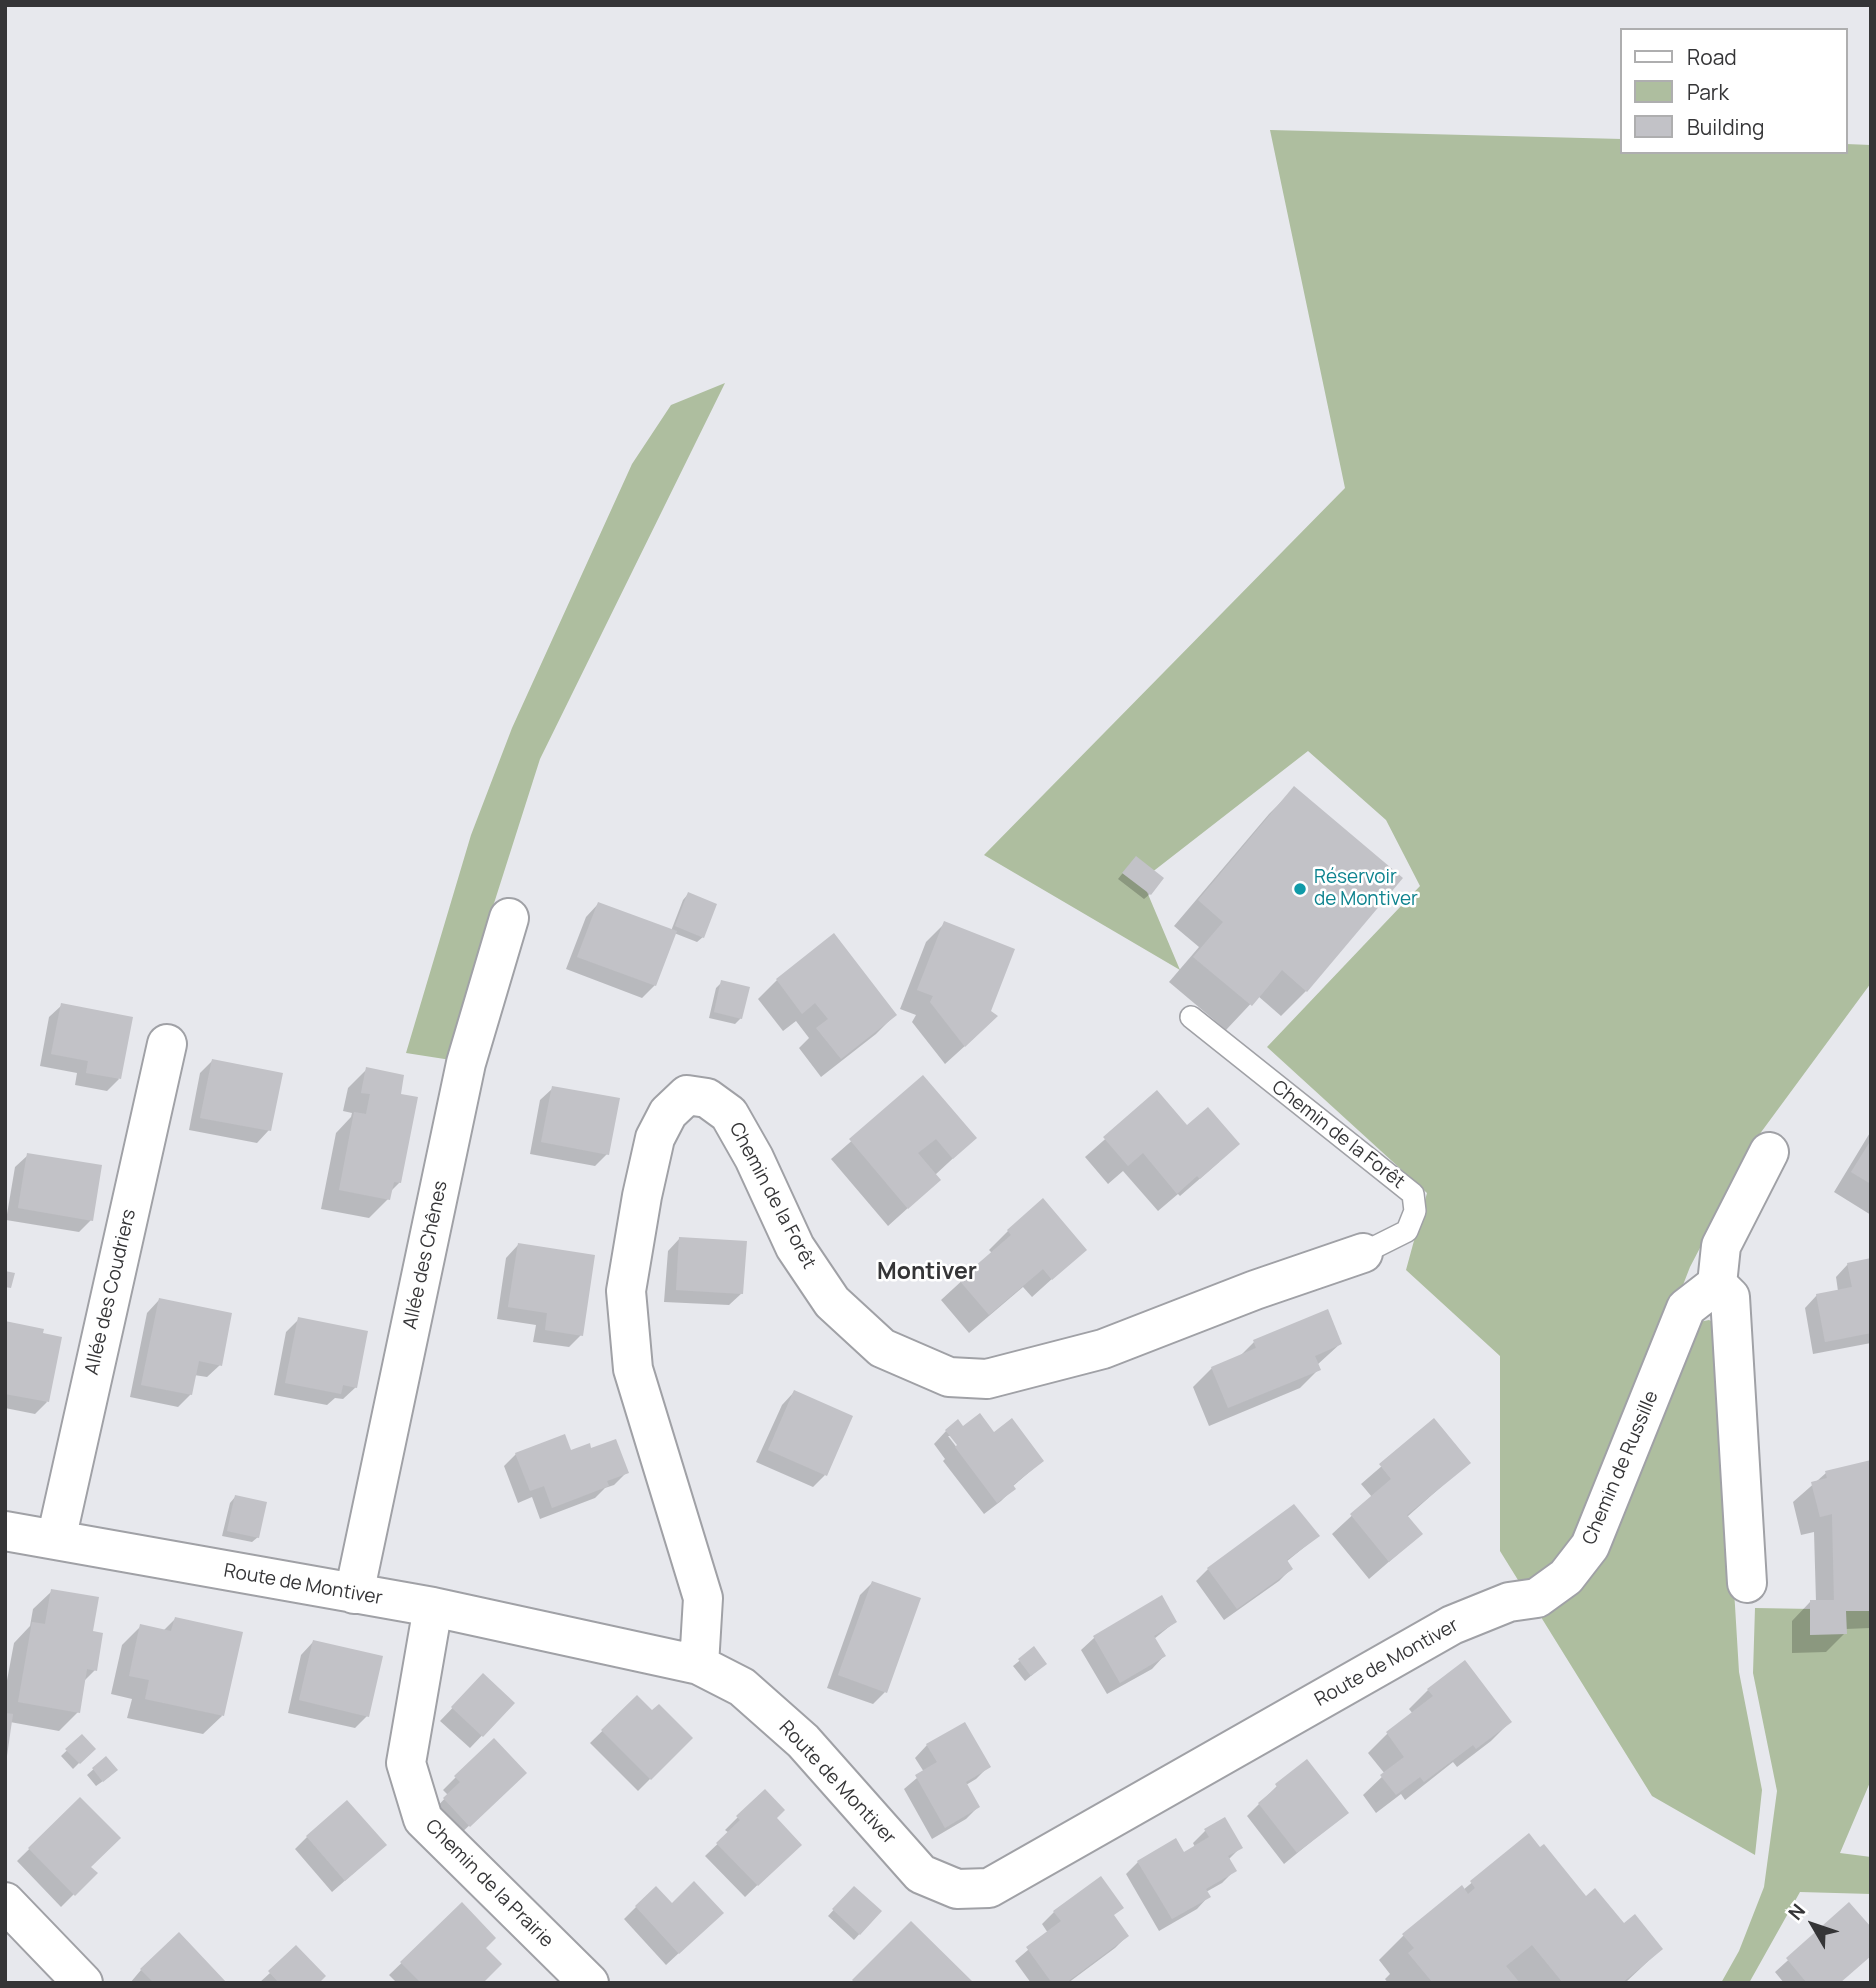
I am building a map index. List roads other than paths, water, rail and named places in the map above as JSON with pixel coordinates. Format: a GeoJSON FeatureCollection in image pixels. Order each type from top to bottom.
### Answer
{"type":"FeatureCollection","features":[{"type":"Feature","properties":{"kind":"street","name":"Allée des Chênes"},"geometry":{"type":"LineString","coordinates":[[354,1594],[467,1063],[509,918]]}},
{"type":"Feature","properties":{"kind":"street","name":"Allée des Coudriers"},"geometry":{"type":"LineString","coordinates":[[56,1540],[167,1044]]}},
{"type":"Feature","properties":{"kind":"street","name":"Chemin de la Forêt"},"geometry":{"type":"LineString","coordinates":[[699,1665],[703,1598],[633,1369],[626,1291],[655,1138],[668,1113],[687,1095],[707,1098],[729,1114],[754,1158],[795,1247],[832,1302],[882,1348],[949,1377],[987,1379],[1103,1349],[1255,1290],[1363,1253]]}},
{"type":"Feature","properties":{"kind":"street"},"geometry":{"type":"LineString","coordinates":[[1747,1583],[1730,1297],[1717,1284],[1721,1246],[1769,1152]]}},
{"type":"Feature","properties":{"kind":"street","name":"Chemin de Russille"},"geometry":{"type":"LineString","coordinates":[[1487,1610],[1509,1602],[1537,1598],[1566,1577],[1590,1546],[1686,1308],[1717,1284]]}},
{"type":"Feature","properties":{"kind":"street","name":"Route de Montiver"},"geometry":{"type":"LineString","coordinates":[[5,1531],[433,1608],[699,1665],[742,1687],[803,1741],[921,1874],[957,1888],[989,1888],[1452,1625],[1487,1610]]}},
{"type":"Feature","properties":{"kind":"street","name":"Chemin de la Prairie"},"geometry":{"type":"LineString","coordinates":[[433,1608],[406,1763],[423,1819],[589,1983]]}},
{"type":"Feature","properties":{"kind":"street"},"geometry":{"type":"LineString","coordinates":[[5,1902],[83,1983]]}},
{"type":"Feature","properties":{"kind":"lane","name":"Chemin de la Forêt"},"geometry":{"type":"LineString","coordinates":[[1191,1017],[1413,1194],[1415,1211],[1407,1231],[1363,1253]]}},
{"type":"Feature","properties":{"kind":"place","name":"Réservoir de Montiver"},"geometry":{"type":"Point","coordinates":[1300,889]}},
{"type":"Feature","properties":{"kind":"district","name":"Montiver"},"geometry":{"type":"Point","coordinates":[927,1273]}}]}
